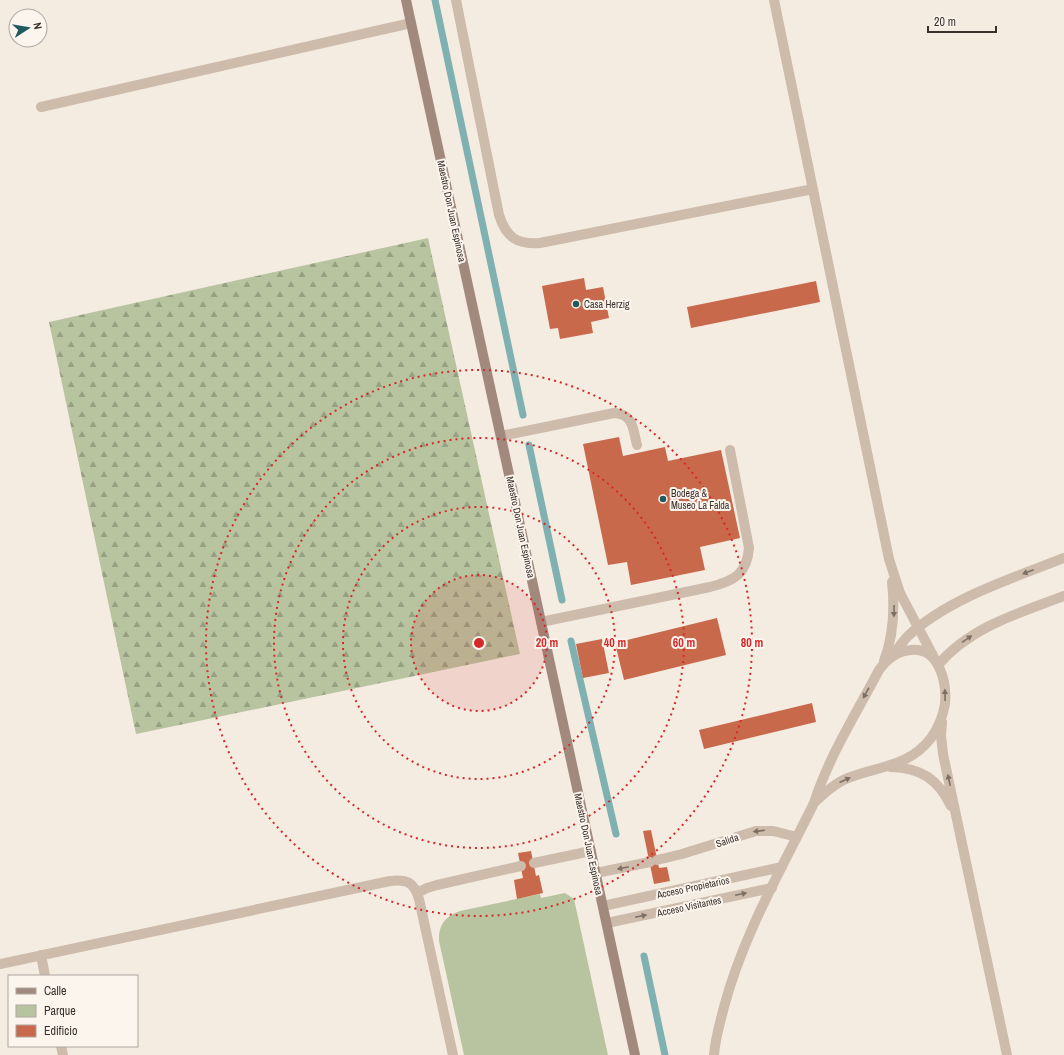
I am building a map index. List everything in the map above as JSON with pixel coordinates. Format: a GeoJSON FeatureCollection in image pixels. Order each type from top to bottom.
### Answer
{"type":"FeatureCollection","features":[{"type":"Feature","properties":{"kind":"main road","name":"Maestro Don Juan Espinosa"},"geometry":{"type":"LineString","coordinates":[[406,0],[635,1055]]}},
{"type":"Feature","properties":{"kind":"street"},"geometry":{"type":"LineString","coordinates":[[456,0],[500,215],[507,233],[514,239],[523,243],[540,243],[813,189]]}},
{"type":"Feature","properties":{"kind":"street"},"geometry":{"type":"LineString","coordinates":[[714,1055],[718,1031],[728,993],[746,942],[814,803],[831,758],[879,670],[887,652],[893,630],[894,606],[889,559],[774,0]]}},
{"type":"Feature","properties":{"kind":"street"},"geometry":{"type":"LineString","coordinates":[[41,107],[412,24]]}},
{"type":"Feature","properties":{"kind":"street"},"geometry":{"type":"LineString","coordinates":[[501,436],[620,413],[630,420],[637,445]]}},
{"type":"Feature","properties":{"kind":"street"},"geometry":{"type":"LineString","coordinates":[[542,622],[727,583],[740,573],[747,562],[749,548],[730,450]]}},
{"type":"Feature","properties":{"kind":"street"},"geometry":{"type":"LineString","coordinates":[[879,670],[908,637],[940,612],[976,592],[1064,558]]}},
{"type":"Feature","properties":{"kind":"street"},"geometry":{"type":"LineString","coordinates":[[814,803],[834,785],[847,778],[887,767],[905,760],[920,750],[934,733],[945,705],[944,688],[938,665],[900,594],[889,559]]}},
{"type":"Feature","properties":{"kind":"street"},"geometry":{"type":"LineString","coordinates":[[938,665],[953,648],[982,629],[1064,596]]}},
{"type":"Feature","properties":{"kind":"street"},"geometry":{"type":"LineString","coordinates":[[891,657],[907,650],[922,651],[934,658],[938,665]]}},
{"type":"Feature","properties":{"kind":"street"},"geometry":{"type":"LineString","coordinates":[[942,713],[941,736],[943,754],[1006,1055]]}},
{"type":"Feature","properties":{"kind":"street"},"geometry":{"type":"LineString","coordinates":[[887,767],[909,768],[924,774],[938,785],[957,818]]}},
{"type":"Feature","properties":{"kind":"street","name":"Salida"},"geometry":{"type":"LineString","coordinates":[[596,873],[682,854],[756,831],[773,831],[797,837]]}},
{"type":"Feature","properties":{"kind":"street"},"geometry":{"type":"LineString","coordinates":[[534,863],[591,851]]}},
{"type":"Feature","properties":{"kind":"street"},"geometry":{"type":"LineString","coordinates":[[417,893],[437,885],[521,866]]}},
{"type":"Feature","properties":{"kind":"street","name":"Acceso Propietarios"},"geometry":{"type":"LineString","coordinates":[[603,906],[782,867]]}},
{"type":"Feature","properties":{"kind":"street"},"geometry":{"type":"LineString","coordinates":[[0,964],[390,881],[404,880],[414,887],[417,893],[453,1055]]}},
{"type":"Feature","properties":{"kind":"street","name":"Acceso Visitantes"},"geometry":{"type":"LineString","coordinates":[[607,924],[772,888]]}},
{"type":"Feature","properties":{"kind":"street"},"geometry":{"type":"LineString","coordinates":[[41,955],[45,975]]}},
{"type":"Feature","properties":{"kind":"green space"},"geometry":{"type":"Polygon","coordinates":[[[428,238],[520,654],[136,734],[49,322],[428,238]]]}},
{"type":"Feature","properties":{"kind":"green space"},"geometry":{"type":"Polygon","coordinates":[[[565,893],[574,899],[608,1055],[464,1055],[439,941],[441,926],[446,919],[460,911],[540,894],[541,898],[565,893]]]}},
{"type":"Feature","properties":{"kind":"building","name":"Casa Herzig"},"geometry":{"type":"Polygon","coordinates":[[[584,278],[586,290],[603,287],[609,318],[591,322],[593,333],[560,339],[558,328],[550,329],[542,286],[584,278]]]}},
{"type":"Feature","properties":{"kind":"building"},"geometry":{"type":"Polygon","coordinates":[[[816,281],[820,302],[691,328],[687,307],[816,281]]]}},
{"type":"Feature","properties":{"kind":"building","name":"Bodega & Museo La Falda"},"geometry":{"type":"Polygon","coordinates":[[[619,437],[623,456],[665,447],[668,461],[721,450],[740,538],[700,547],[705,570],[631,585],[627,562],[608,565],[583,444],[619,437]]]}},
{"type":"Feature","properties":{"kind":"building"},"geometry":{"type":"Polygon","coordinates":[[[717,618],[726,655],[624,680],[615,643],[717,618]]]}},
{"type":"Feature","properties":{"kind":"building"},"geometry":{"type":"Polygon","coordinates":[[[602,639],[609,673],[583,678],[576,644],[602,639]]]}},
{"type":"Feature","properties":{"kind":"building"},"geometry":{"type":"Polygon","coordinates":[[[812,703],[816,722],[704,749],[699,730],[812,703]]]}},
{"type":"Feature","properties":{"kind":"building"},"geometry":{"type":"Polygon","coordinates":[[[651,830],[659,868],[667,867],[670,881],[654,884],[643,831],[651,830]]]}},
{"type":"Feature","properties":{"kind":"building"},"geometry":{"type":"Polygon","coordinates":[[[531,851],[536,876],[539,875],[543,893],[517,899],[514,880],[523,878],[518,853],[531,851]]]}},
{"type":"Feature","properties":{"kind":"waterway"},"geometry":{"type":"LineString","coordinates":[[435,0],[523,415]]}},
{"type":"Feature","properties":{"kind":"waterway"},"geometry":{"type":"LineString","coordinates":[[529,445],[562,600]]}},
{"type":"Feature","properties":{"kind":"waterway"},"geometry":{"type":"LineString","coordinates":[[571,641],[616,834]]}},
{"type":"Feature","properties":{"kind":"waterway"},"geometry":{"type":"LineString","coordinates":[[644,956],[665,1055]]}},
{"type":"Feature","properties":{"kind":"place","name":"Casa Herzig"},"geometry":{"type":"Point","coordinates":[576,304]}},
{"type":"Feature","properties":{"kind":"place","name":"Bodega & Museo La Falda"},"geometry":{"type":"Point","coordinates":[663,499]}}]}
